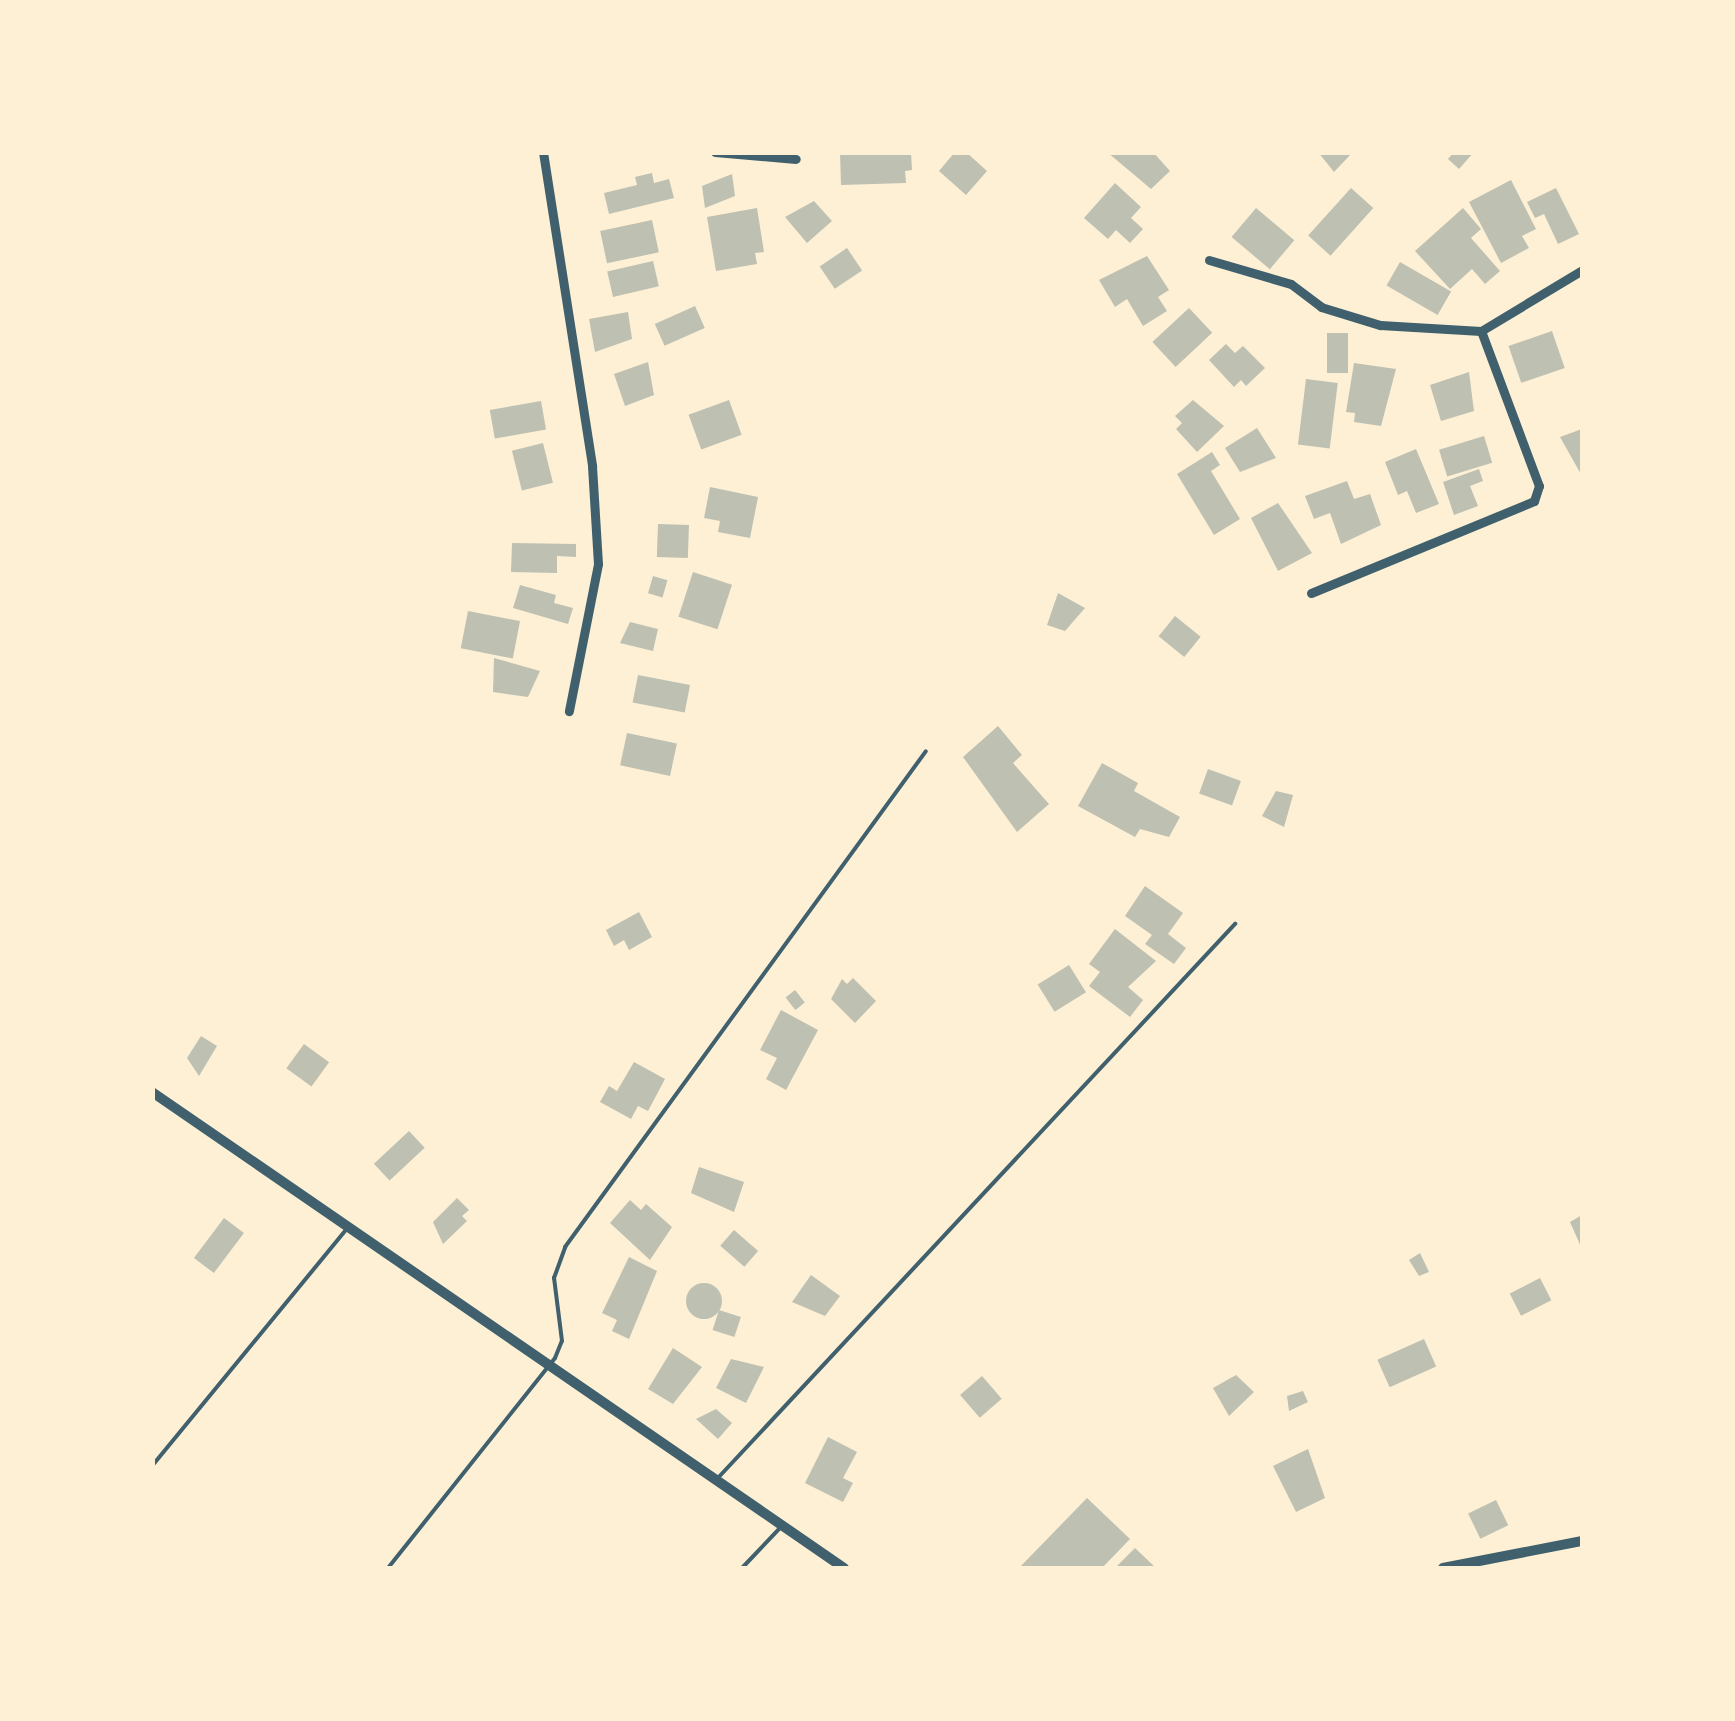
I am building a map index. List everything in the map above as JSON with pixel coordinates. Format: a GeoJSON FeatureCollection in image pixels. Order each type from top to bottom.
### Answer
{"type":"FeatureCollection","features":[{"type":"Feature","properties":{"kind":"street"},"geometry":{"type":"LineString","coordinates":[[543,152],[592,466],[598,564],[569,711]]}},
{"type":"Feature","properties":{"kind":"street"},"geometry":{"type":"LineString","coordinates":[[714,152],[796,158]]}},
{"type":"Feature","properties":{"kind":"street"},"geometry":{"type":"LineString","coordinates":[[1208,260],[1291,284],[1321,306],[1380,325],[1480,331],[1582,270]]}},
{"type":"Feature","properties":{"kind":"street"},"geometry":{"type":"LineString","coordinates":[[1311,594],[1528,505],[1538,495],[1480,331]]}},
{"type":"Feature","properties":{"kind":"street"},"geometry":{"type":"LineString","coordinates":[[152,1092],[844,1568]]}},
{"type":"Feature","properties":{"kind":"street"},"geometry":{"type":"LineString","coordinates":[[1443,1568],[1582,1542]]}},
{"type":"Feature","properties":{"kind":"lane"},"geometry":{"type":"LineString","coordinates":[[388,1568],[550,1365],[562,1341],[554,1278],[565,1247],[926,751]]}},
{"type":"Feature","properties":{"kind":"lane"},"geometry":{"type":"LineString","coordinates":[[716,1480],[1235,924]]}},
{"type":"Feature","properties":{"kind":"lane"},"geometry":{"type":"LineString","coordinates":[[152,1466],[349,1226]]}},
{"type":"Feature","properties":{"kind":"lane"},"geometry":{"type":"LineString","coordinates":[[742,1568],[782,1526]]}},
{"type":"Feature","properties":{"kind":"building"},"geometry":{"type":"Polygon","coordinates":[[[840,152],[911,152],[912,170],[905,171],[906,183],[841,185],[840,152]]]}},
{"type":"Feature","properties":{"kind":"building"},"geometry":{"type":"Polygon","coordinates":[[[955,152],[966,152],[987,171],[966,195],[939,171],[955,152]]]}},
{"type":"Feature","properties":{"kind":"building"},"geometry":{"type":"Polygon","coordinates":[[[1107,152],[1153,152],[1170,171],[1151,189],[1107,152]]]}},
{"type":"Feature","properties":{"kind":"building"},"geometry":{"type":"Polygon","coordinates":[[[1318,152],[1353,152],[1334,172],[1318,152]]]}},
{"type":"Feature","properties":{"kind":"building"},"geometry":{"type":"Polygon","coordinates":[[[1454,152],[1474,152],[1459,169],[1448,159],[1454,152]]]}},
{"type":"Feature","properties":{"kind":"building"},"geometry":{"type":"Polygon","coordinates":[[[652,173],[654,183],[669,179],[674,198],[609,214],[604,193],[637,185],[635,177],[652,173]]]}},
{"type":"Feature","properties":{"kind":"building"},"geometry":{"type":"Polygon","coordinates":[[[732,174],[735,196],[705,208],[702,186],[732,174]]]}},
{"type":"Feature","properties":{"kind":"building"},"geometry":{"type":"Polygon","coordinates":[[[1511,180],[1536,229],[1522,236],[1529,248],[1501,263],[1469,202],[1511,180]]]}},
{"type":"Feature","properties":{"kind":"building"},"geometry":{"type":"Polygon","coordinates":[[[1115,183],[1141,207],[1131,218],[1143,229],[1130,243],[1116,230],[1108,239],[1084,218],[1115,183]]]}},
{"type":"Feature","properties":{"kind":"building"},"geometry":{"type":"Polygon","coordinates":[[[1351,188],[1373,208],[1330,256],[1308,236],[1351,188]]]}},
{"type":"Feature","properties":{"kind":"building"},"geometry":{"type":"Polygon","coordinates":[[[1556,188],[1579,234],[1558,244],[1544,214],[1535,218],[1527,202],[1556,188]]]}},
{"type":"Feature","properties":{"kind":"building"},"geometry":{"type":"Polygon","coordinates":[[[814,201],[832,221],[807,243],[785,217],[814,201]]]}},
{"type":"Feature","properties":{"kind":"building"},"geometry":{"type":"Polygon","coordinates":[[[757,208],[764,252],[755,253],[757,264],[716,271],[707,217],[757,208]]]}},
{"type":"Feature","properties":{"kind":"building"},"geometry":{"type":"Polygon","coordinates":[[[1256,208],[1294,240],[1270,269],[1232,237],[1256,208]]]}},
{"type":"Feature","properties":{"kind":"building"},"geometry":{"type":"Polygon","coordinates":[[[1463,208],[1481,229],[1471,238],[1500,271],[1485,284],[1472,269],[1450,289],[1415,251],[1463,208]]]}},
{"type":"Feature","properties":{"kind":"building"},"geometry":{"type":"Polygon","coordinates":[[[652,220],[659,252],[607,263],[600,231],[652,220]]]}},
{"type":"Feature","properties":{"kind":"building"},"geometry":{"type":"Polygon","coordinates":[[[847,248],[862,270],[835,289],[820,266],[847,248]]]}},
{"type":"Feature","properties":{"kind":"building"},"geometry":{"type":"Polygon","coordinates":[[[1147,256],[1169,290],[1158,297],[1167,311],[1143,326],[1127,299],[1115,307],[1099,280],[1147,256]]]}},
{"type":"Feature","properties":{"kind":"building"},"geometry":{"type":"Polygon","coordinates":[[[653,261],[659,286],[613,297],[607,272],[653,261]]]}},
{"type":"Feature","properties":{"kind":"building"},"geometry":{"type":"Polygon","coordinates":[[[1400,262],[1451,292],[1438,315],[1386,285],[1400,262]]]}},
{"type":"Feature","properties":{"kind":"building"},"geometry":{"type":"Polygon","coordinates":[[[695,306],[705,328],[665,346],[655,324],[695,306]]]}},
{"type":"Feature","properties":{"kind":"building"},"geometry":{"type":"Polygon","coordinates":[[[1189,308],[1212,333],[1176,367],[1152,342],[1189,308]]]}},
{"type":"Feature","properties":{"kind":"building"},"geometry":{"type":"Polygon","coordinates":[[[628,312],[632,339],[595,352],[589,319],[628,312]]]}},
{"type":"Feature","properties":{"kind":"building"},"geometry":{"type":"Polygon","coordinates":[[[1552,331],[1565,368],[1521,383],[1509,346],[1552,331]]]}},
{"type":"Feature","properties":{"kind":"building"},"geometry":{"type":"Polygon","coordinates":[[[1327,333],[1348,333],[1348,373],[1327,373],[1327,333]]]}},
{"type":"Feature","properties":{"kind":"building"},"geometry":{"type":"Polygon","coordinates":[[[1226,344],[1235,353],[1243,346],[1265,368],[1246,386],[1241,380],[1234,387],[1209,360],[1226,344]]]}},
{"type":"Feature","properties":{"kind":"building"},"geometry":{"type":"Polygon","coordinates":[[[648,362],[654,395],[625,406],[614,374],[648,362]]]}},
{"type":"Feature","properties":{"kind":"building"},"geometry":{"type":"Polygon","coordinates":[[[1354,363],[1396,369],[1381,426],[1354,422],[1355,413],[1346,412],[1354,363]]]}},
{"type":"Feature","properties":{"kind":"building"},"geometry":{"type":"Polygon","coordinates":[[[1469,372],[1474,411],[1441,421],[1430,385],[1469,372]]]}},
{"type":"Feature","properties":{"kind":"building"},"geometry":{"type":"Polygon","coordinates":[[[1306,379],[1338,383],[1330,448],[1298,445],[1306,379]]]}},
{"type":"Feature","properties":{"kind":"building"},"geometry":{"type":"Polygon","coordinates":[[[729,400],[742,435],[701,449],[689,415],[729,400]]]}},
{"type":"Feature","properties":{"kind":"building"},"geometry":{"type":"Polygon","coordinates":[[[1193,400],[1224,426],[1197,452],[1176,429],[1182,423],[1175,416],[1193,400]]]}},
{"type":"Feature","properties":{"kind":"building"},"geometry":{"type":"Polygon","coordinates":[[[541,401],[546,430],[495,439],[490,410],[541,401]]]}},
{"type":"Feature","properties":{"kind":"building"},"geometry":{"type":"Polygon","coordinates":[[[1257,428],[1276,458],[1240,472],[1225,448],[1257,428]]]}},
{"type":"Feature","properties":{"kind":"building"},"geometry":{"type":"Polygon","coordinates":[[[1582,429],[1582,476],[1560,437],[1582,429]]]}},
{"type":"Feature","properties":{"kind":"building"},"geometry":{"type":"Polygon","coordinates":[[[1484,436],[1492,463],[1447,477],[1439,450],[1484,436]]]}},
{"type":"Feature","properties":{"kind":"building"},"geometry":{"type":"Polygon","coordinates":[[[543,443],[553,483],[522,491],[512,451],[543,443]]]}},
{"type":"Feature","properties":{"kind":"building"},"geometry":{"type":"Polygon","coordinates":[[[1416,449],[1439,504],[1416,513],[1407,491],[1398,495],[1385,462],[1416,449]]]}},
{"type":"Feature","properties":{"kind":"building"},"geometry":{"type":"Polygon","coordinates":[[[1212,452],[1220,465],[1211,471],[1240,519],[1214,535],[1177,474],[1212,452]]]}},
{"type":"Feature","properties":{"kind":"building"},"geometry":{"type":"Polygon","coordinates":[[[1479,469],[1483,481],[1470,486],[1478,506],[1454,515],[1443,482],[1479,469]]]}},
{"type":"Feature","properties":{"kind":"building"},"geometry":{"type":"Polygon","coordinates":[[[1347,481],[1354,499],[1370,494],[1381,525],[1341,544],[1330,513],[1314,519],[1305,496],[1347,481]]]}},
{"type":"Feature","properties":{"kind":"building"},"geometry":{"type":"Polygon","coordinates":[[[710,487],[758,497],[750,538],[718,532],[720,521],[704,518],[710,487]]]}},
{"type":"Feature","properties":{"kind":"building"},"geometry":{"type":"Polygon","coordinates":[[[1278,503],[1312,553],[1278,571],[1251,518],[1278,503]]]}},
{"type":"Feature","properties":{"kind":"building"},"geometry":{"type":"Polygon","coordinates":[[[658,524],[689,525],[688,558],[657,557],[658,524]]]}},
{"type":"Feature","properties":{"kind":"building"},"geometry":{"type":"Polygon","coordinates":[[[512,543],[576,544],[576,557],[557,556],[557,573],[511,572],[512,543]]]}},
{"type":"Feature","properties":{"kind":"building"},"geometry":{"type":"Polygon","coordinates":[[[693,572],[732,585],[717,629],[678,617],[693,572]]]}},
{"type":"Feature","properties":{"kind":"building"},"geometry":{"type":"Polygon","coordinates":[[[653,576],[667,580],[662,597],[648,593],[653,576]]]}},
{"type":"Feature","properties":{"kind":"building"},"geometry":{"type":"Polygon","coordinates":[[[520,585],[556,595],[554,603],[573,608],[568,624],[513,608],[520,585]]]}},
{"type":"Feature","properties":{"kind":"building"},"geometry":{"type":"Polygon","coordinates":[[[1058,593],[1085,608],[1065,631],[1047,625],[1058,593]]]}},
{"type":"Feature","properties":{"kind":"building"},"geometry":{"type":"Polygon","coordinates":[[[468,611],[520,621],[513,658],[461,648],[468,611]]]}},
{"type":"Feature","properties":{"kind":"building"},"geometry":{"type":"Polygon","coordinates":[[[1175,616],[1201,637],[1184,657],[1159,636],[1175,616]]]}},
{"type":"Feature","properties":{"kind":"building"},"geometry":{"type":"Polygon","coordinates":[[[630,622],[658,629],[653,651],[620,643],[630,622]]]}},
{"type":"Feature","properties":{"kind":"building"},"geometry":{"type":"Polygon","coordinates":[[[494,658],[540,671],[528,697],[493,692],[494,658]]]}},
{"type":"Feature","properties":{"kind":"building"},"geometry":{"type":"Polygon","coordinates":[[[638,675],[690,685],[685,713],[633,702],[638,675]]]}},
{"type":"Feature","properties":{"kind":"building"},"geometry":{"type":"Polygon","coordinates":[[[998,726],[1022,755],[1013,763],[1049,804],[1017,832],[963,757],[998,726]]]}},
{"type":"Feature","properties":{"kind":"building"},"geometry":{"type":"Polygon","coordinates":[[[627,733],[677,744],[670,776],[620,765],[627,733]]]}},
{"type":"Feature","properties":{"kind":"building"},"geometry":{"type":"Polygon","coordinates":[[[1102,763],[1138,783],[1134,791],[1180,817],[1169,837],[1140,829],[1135,837],[1078,806],[1102,763]]]}},
{"type":"Feature","properties":{"kind":"building"},"geometry":{"type":"Polygon","coordinates":[[[1208,769],[1241,781],[1232,805],[1199,793],[1208,769]]]}},
{"type":"Feature","properties":{"kind":"building"},"geometry":{"type":"Polygon","coordinates":[[[1276,791],[1293,795],[1284,827],[1262,816],[1276,791]]]}},
{"type":"Feature","properties":{"kind":"building"},"geometry":{"type":"Polygon","coordinates":[[[1145,886],[1183,913],[1168,934],[1186,948],[1174,964],[1145,944],[1152,935],[1125,916],[1145,886]]]}},
{"type":"Feature","properties":{"kind":"building"},"geometry":{"type":"Polygon","coordinates":[[[639,912],[652,937],[629,950],[624,940],[614,946],[606,930],[639,912]]]}},
{"type":"Feature","properties":{"kind":"building"},"geometry":{"type":"Polygon","coordinates":[[[1115,929],[1156,961],[1128,987],[1143,1000],[1130,1017],[1089,986],[1100,972],[1089,964],[1115,929]]]}},
{"type":"Feature","properties":{"kind":"building"},"geometry":{"type":"Polygon","coordinates":[[[1069,965],[1086,992],[1055,1012],[1038,985],[1069,965]]]}},
{"type":"Feature","properties":{"kind":"building"},"geometry":{"type":"Polygon","coordinates":[[[853,978],[876,1001],[855,1023],[831,999],[842,979],[847,984],[853,978]]]}},
{"type":"Feature","properties":{"kind":"building"},"geometry":{"type":"Polygon","coordinates":[[[795,990],[805,1003],[795,1010],[786,997],[795,990]]]}},
{"type":"Feature","properties":{"kind":"building"},"geometry":{"type":"Polygon","coordinates":[[[781,1010],[818,1030],[786,1090],[766,1079],[777,1058],[760,1050],[781,1010]]]}},
{"type":"Feature","properties":{"kind":"building"},"geometry":{"type":"Polygon","coordinates":[[[201,1036],[217,1046],[199,1076],[187,1058],[201,1036]]]}},
{"type":"Feature","properties":{"kind":"building"},"geometry":{"type":"Polygon","coordinates":[[[304,1044],[329,1062],[311,1086],[286,1068],[304,1044]]]}},
{"type":"Feature","properties":{"kind":"building"},"geometry":{"type":"Polygon","coordinates":[[[634,1062],[665,1079],[648,1111],[638,1106],[631,1119],[600,1102],[609,1086],[617,1091],[634,1062]]]}},
{"type":"Feature","properties":{"kind":"building"},"geometry":{"type":"Polygon","coordinates":[[[409,1131],[425,1148],[390,1181],[374,1164],[409,1131]]]}},
{"type":"Feature","properties":{"kind":"building"},"geometry":{"type":"Polygon","coordinates":[[[699,1167],[744,1182],[734,1212],[691,1193],[699,1167]]]}},
{"type":"Feature","properties":{"kind":"building"},"geometry":{"type":"Polygon","coordinates":[[[457,1198],[469,1210],[462,1216],[467,1221],[443,1244],[433,1222],[457,1198]]]}},
{"type":"Feature","properties":{"kind":"building"},"geometry":{"type":"Polygon","coordinates":[[[630,1200],[641,1210],[646,1204],[672,1227],[650,1260],[610,1223],[630,1200]]]}},
{"type":"Feature","properties":{"kind":"building"},"geometry":{"type":"Polygon","coordinates":[[[1582,1215],[1582,1249],[1570,1222],[1582,1215]]]}},
{"type":"Feature","properties":{"kind":"building"},"geometry":{"type":"Polygon","coordinates":[[[224,1218],[244,1233],[214,1273],[194,1258],[224,1218]]]}},
{"type":"Feature","properties":{"kind":"building"},"geometry":{"type":"Polygon","coordinates":[[[734,1230],[758,1251],[744,1267],[720,1246],[734,1230]]]}},
{"type":"Feature","properties":{"kind":"building"},"geometry":{"type":"Polygon","coordinates":[[[1420,1253],[1429,1272],[1419,1276],[1409,1260],[1420,1253]]]}},
{"type":"Feature","properties":{"kind":"building"},"geometry":{"type":"Polygon","coordinates":[[[629,1257],[657,1271],[629,1339],[612,1331],[617,1320],[602,1313],[629,1257]]]}},
{"type":"Feature","properties":{"kind":"building"},"geometry":{"type":"Polygon","coordinates":[[[811,1275],[840,1296],[825,1316],[792,1302],[811,1275]]]}},
{"type":"Feature","properties":{"kind":"building"},"geometry":{"type":"Polygon","coordinates":[[[1540,1278],[1551,1300],[1521,1316],[1510,1293],[1540,1278]]]}},
{"type":"Feature","properties":{"kind":"building"},"geometry":{"type":"Polygon","coordinates":[[[704,1283],[717,1288],[722,1301],[717,1314],[704,1319],[691,1314],[686,1301],[691,1288],[704,1283]]]}},
{"type":"Feature","properties":{"kind":"building"},"geometry":{"type":"Polygon","coordinates":[[[719,1310],[741,1317],[734,1337],[713,1330],[719,1310]]]}},
{"type":"Feature","properties":{"kind":"building"},"geometry":{"type":"Polygon","coordinates":[[[1424,1339],[1436,1366],[1390,1387],[1377,1360],[1424,1339]]]}},
{"type":"Feature","properties":{"kind":"building"},"geometry":{"type":"Polygon","coordinates":[[[673,1348],[702,1367],[673,1404],[648,1389],[673,1348]]]}},
{"type":"Feature","properties":{"kind":"building"},"geometry":{"type":"Polygon","coordinates":[[[731,1359],[764,1367],[746,1403],[716,1388],[731,1359]]]}},
{"type":"Feature","properties":{"kind":"building"},"geometry":{"type":"Polygon","coordinates":[[[1236,1375],[1254,1392],[1229,1416],[1213,1388],[1236,1375]]]}},
{"type":"Feature","properties":{"kind":"building"},"geometry":{"type":"Polygon","coordinates":[[[982,1376],[1002,1399],[980,1418],[960,1395],[982,1376]]]}},
{"type":"Feature","properties":{"kind":"building"},"geometry":{"type":"Polygon","coordinates":[[[1303,1391],[1308,1402],[1289,1411],[1287,1396],[1303,1391]]]}},
{"type":"Feature","properties":{"kind":"building"},"geometry":{"type":"Polygon","coordinates":[[[716,1409],[732,1423],[718,1439],[696,1419],[716,1409]]]}},
{"type":"Feature","properties":{"kind":"building"},"geometry":{"type":"Polygon","coordinates":[[[828,1437],[857,1452],[843,1478],[853,1483],[843,1502],[805,1483],[828,1437]]]}},
{"type":"Feature","properties":{"kind":"building"},"geometry":{"type":"Polygon","coordinates":[[[1308,1449],[1325,1498],[1296,1512],[1273,1466],[1308,1449]]]}},
{"type":"Feature","properties":{"kind":"building"},"geometry":{"type":"Polygon","coordinates":[[[1087,1498],[1130,1539],[1102,1568],[1019,1568],[1087,1498]]]}},
{"type":"Feature","properties":{"kind":"building"},"geometry":{"type":"Polygon","coordinates":[[[1496,1500],[1508,1525],[1480,1539],[1468,1514],[1496,1500]]]}},
{"type":"Feature","properties":{"kind":"building"},"geometry":{"type":"Polygon","coordinates":[[[1135,1548],[1156,1568],[1115,1568],[1135,1548]]]}}]}
